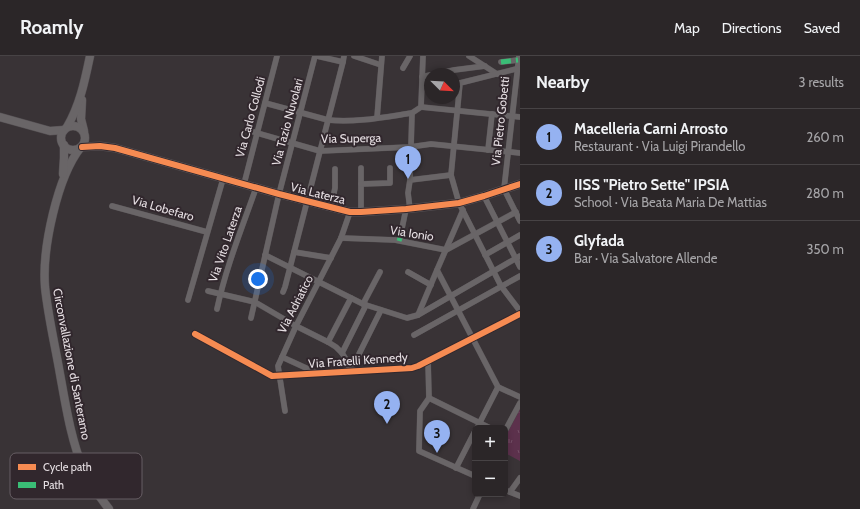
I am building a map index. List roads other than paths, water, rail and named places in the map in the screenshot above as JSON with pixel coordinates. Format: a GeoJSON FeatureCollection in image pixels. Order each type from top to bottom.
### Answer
{"type":"FeatureCollection","features":[{"type":"Feature","properties":{"kind":"main road"},"geometry":{"type":"LineString","coordinates":[[63,144],[61,136],[74,114],[84,83],[90,56]]}},
{"type":"Feature","properties":{"kind":"main road"},"geometry":{"type":"LineString","coordinates":[[81,147],[85,140],[81,119],[84,83]]}},
{"type":"Feature","properties":{"kind":"main road"},"geometry":{"type":"LineString","coordinates":[[0,117],[50,131],[66,129],[71,126],[78,126],[96,141],[115,148]]}},
{"type":"Feature","properties":{"kind":"main road"},"geometry":{"type":"LineString","coordinates":[[45,129],[70,150],[81,147],[100,146],[115,148]]}},
{"type":"Feature","properties":{"kind":"main road","name":"Circonvallazione di Santeramo"},"geometry":{"type":"LineString","coordinates":[[63,144],[64,168],[51,222],[46,252],[45,272],[47,302],[66,406],[77,453]]}},
{"type":"Feature","properties":{"kind":"main road","name":"Circonvallazione di Santeramo"},"geometry":{"type":"LineString","coordinates":[[59,192],[71,163],[81,147]]}},
{"type":"Feature","properties":{"kind":"main road","name":"Via Laterza"},"geometry":{"type":"LineString","coordinates":[[115,148],[256,188],[350,212],[461,206],[484,196],[520,184]]}},
{"type":"Feature","properties":{"kind":"main road","name":"Circonvallazione di Santeramo"},"geometry":{"type":"LineString","coordinates":[[102,499],[109,509]]}},
{"type":"Feature","properties":{"kind":"street","name":"Via Carlo Collodi"},"geometry":{"type":"LineString","coordinates":[[244,184],[277,56]]}},
{"type":"Feature","properties":{"kind":"street"},"geometry":{"type":"LineString","coordinates":[[283,292],[344,59],[316,56]]}},
{"type":"Feature","properties":{"kind":"street","name":"Via Tazio Nuvolari"},"geometry":{"type":"LineString","coordinates":[[251,318],[279,194],[316,56]]}},
{"type":"Feature","properties":{"kind":"street"},"geometry":{"type":"LineString","coordinates":[[354,56],[381,65]]}},
{"type":"Feature","properties":{"kind":"street"},"geometry":{"type":"LineString","coordinates":[[377,118],[382,56]]}},
{"type":"Feature","properties":{"kind":"street"},"geometry":{"type":"LineString","coordinates":[[403,68],[410,56]]}},
{"type":"Feature","properties":{"kind":"street"},"geometry":{"type":"LineString","coordinates":[[421,107],[423,56]]}},
{"type":"Feature","properties":{"kind":"street"},"geometry":{"type":"LineString","coordinates":[[471,57],[497,74]]}},
{"type":"Feature","properties":{"kind":"street"},"geometry":{"type":"LineString","coordinates":[[501,62],[518,58]]}},
{"type":"Feature","properties":{"kind":"street","name":"Via Pietro Gobetti"},"geometry":{"type":"LineString","coordinates":[[504,189],[519,68],[518,58]]}},
{"type":"Feature","properties":{"kind":"street"},"geometry":{"type":"LineString","coordinates":[[460,69],[485,66]]}},
{"type":"Feature","properties":{"kind":"street"},"geometry":{"type":"LineString","coordinates":[[519,68],[460,83],[451,175],[461,206],[501,286],[520,312]]}},
{"type":"Feature","properties":{"kind":"street"},"geometry":{"type":"LineString","coordinates":[[265,103],[336,121],[377,118],[412,113],[421,107],[520,117]]}},
{"type":"Feature","properties":{"kind":"street"},"geometry":{"type":"LineString","coordinates":[[400,238],[408,209],[412,113]]}},
{"type":"Feature","properties":{"kind":"street"},"geometry":{"type":"LineString","coordinates":[[488,150],[492,114]]}},
{"type":"Feature","properties":{"kind":"street","name":"Via Superga"},"geometry":{"type":"LineString","coordinates":[[247,130],[320,151],[410,147],[431,144],[520,153]]}},
{"type":"Feature","properties":{"kind":"street"},"geometry":{"type":"LineString","coordinates":[[361,168],[361,212]]}},
{"type":"Feature","properties":{"kind":"street"},"geometry":{"type":"LineString","coordinates":[[361,184],[390,183],[390,168]]}},
{"type":"Feature","properties":{"kind":"street"},"geometry":{"type":"LineString","coordinates":[[331,207],[335,188],[335,169]]}},
{"type":"Feature","properties":{"kind":"street"},"geometry":{"type":"LineString","coordinates":[[410,180],[451,175]]}},
{"type":"Feature","properties":{"kind":"street"},"geometry":{"type":"LineString","coordinates":[[188,300],[223,179]]}},
{"type":"Feature","properties":{"kind":"street","name":"Via Vito Laterza"},"geometry":{"type":"LineString","coordinates":[[217,309],[220,295],[256,188]]}},
{"type":"Feature","properties":{"kind":"street"},"geometry":{"type":"LineString","coordinates":[[504,189],[520,221]]}},
{"type":"Feature","properties":{"kind":"street"},"geometry":{"type":"LineString","coordinates":[[484,196],[507,242],[518,257],[520,267]]}},
{"type":"Feature","properties":{"kind":"street","name":"Via Lobefaro"},"geometry":{"type":"LineString","coordinates":[[112,206],[207,232]]}},
{"type":"Feature","properties":{"kind":"street"},"geometry":{"type":"LineString","coordinates":[[418,315],[446,250],[461,206]]}},
{"type":"Feature","properties":{"kind":"street","name":"Via Adriatico"},"geometry":{"type":"LineString","coordinates":[[285,411],[278,366],[296,326],[341,238],[350,212]]}},
{"type":"Feature","properties":{"kind":"street","name":"Via Ionio"},"geometry":{"type":"LineString","coordinates":[[341,238],[394,240],[446,250],[516,212]]}},
{"type":"Feature","properties":{"kind":"street"},"geometry":{"type":"LineString","coordinates":[[486,255],[520,235]]}},
{"type":"Feature","properties":{"kind":"street"},"geometry":{"type":"LineString","coordinates":[[294,252],[331,258]]}},
{"type":"Feature","properties":{"kind":"street"},"geometry":{"type":"LineString","coordinates":[[265,255],[364,305],[407,318],[418,315],[451,297],[518,257]]}},
{"type":"Feature","properties":{"kind":"street"},"geometry":{"type":"LineString","coordinates":[[437,270],[498,387],[520,397]]}},
{"type":"Feature","properties":{"kind":"street"},"geometry":{"type":"LineString","coordinates":[[342,353],[380,272]]}},
{"type":"Feature","properties":{"kind":"street"},"geometry":{"type":"LineString","coordinates":[[408,272],[431,285]]}},
{"type":"Feature","properties":{"kind":"street"},"geometry":{"type":"LineString","coordinates":[[414,335],[520,276]]}},
{"type":"Feature","properties":{"kind":"street"},"geometry":{"type":"LineString","coordinates":[[208,291],[255,302],[296,326],[328,342],[342,353],[347,361],[350,372]]}},
{"type":"Feature","properties":{"kind":"street"},"geometry":{"type":"LineString","coordinates":[[328,342],[351,298]]}},
{"type":"Feature","properties":{"kind":"street"},"geometry":{"type":"LineString","coordinates":[[350,372],[381,310]]}},
{"type":"Feature","properties":{"kind":"street","name":"Via Fratelli Kennedy"},"geometry":{"type":"LineString","coordinates":[[194,334],[272,376],[412,368],[520,312]]}},
{"type":"Feature","properties":{"kind":"street"},"geometry":{"type":"LineString","coordinates":[[282,357],[319,374]]}},
{"type":"Feature","properties":{"kind":"street"},"geometry":{"type":"LineString","coordinates":[[428,360],[429,398],[420,411],[419,451],[472,475]]}},
{"type":"Feature","properties":{"kind":"street"},"geometry":{"type":"LineString","coordinates":[[429,398],[478,425],[498,387]]}},
{"type":"Feature","properties":{"kind":"street"},"geometry":{"type":"LineString","coordinates":[[508,425],[520,402]]}},
{"type":"Feature","properties":{"kind":"street"},"geometry":{"type":"LineString","coordinates":[[456,468],[472,437]]}},
{"type":"Feature","properties":{"kind":"street"},"geometry":{"type":"LineString","coordinates":[[520,478],[508,491],[520,496]]}},
{"type":"Feature","properties":{"kind":"street"},"geometry":{"type":"LineString","coordinates":[[473,509],[479,497]]}},
{"type":"Feature","properties":{"kind":"place","name":"Macelleria Carni Arrosto"},"geometry":{"type":"Point","coordinates":[408,179]}},
{"type":"Feature","properties":{"kind":"place","name":"IISS \"Pietro Sette\" IPSIA"},"geometry":{"type":"Point","coordinates":[387,424]}},
{"type":"Feature","properties":{"kind":"place","name":"Glyfada"},"geometry":{"type":"Point","coordinates":[437,453]}}]}
